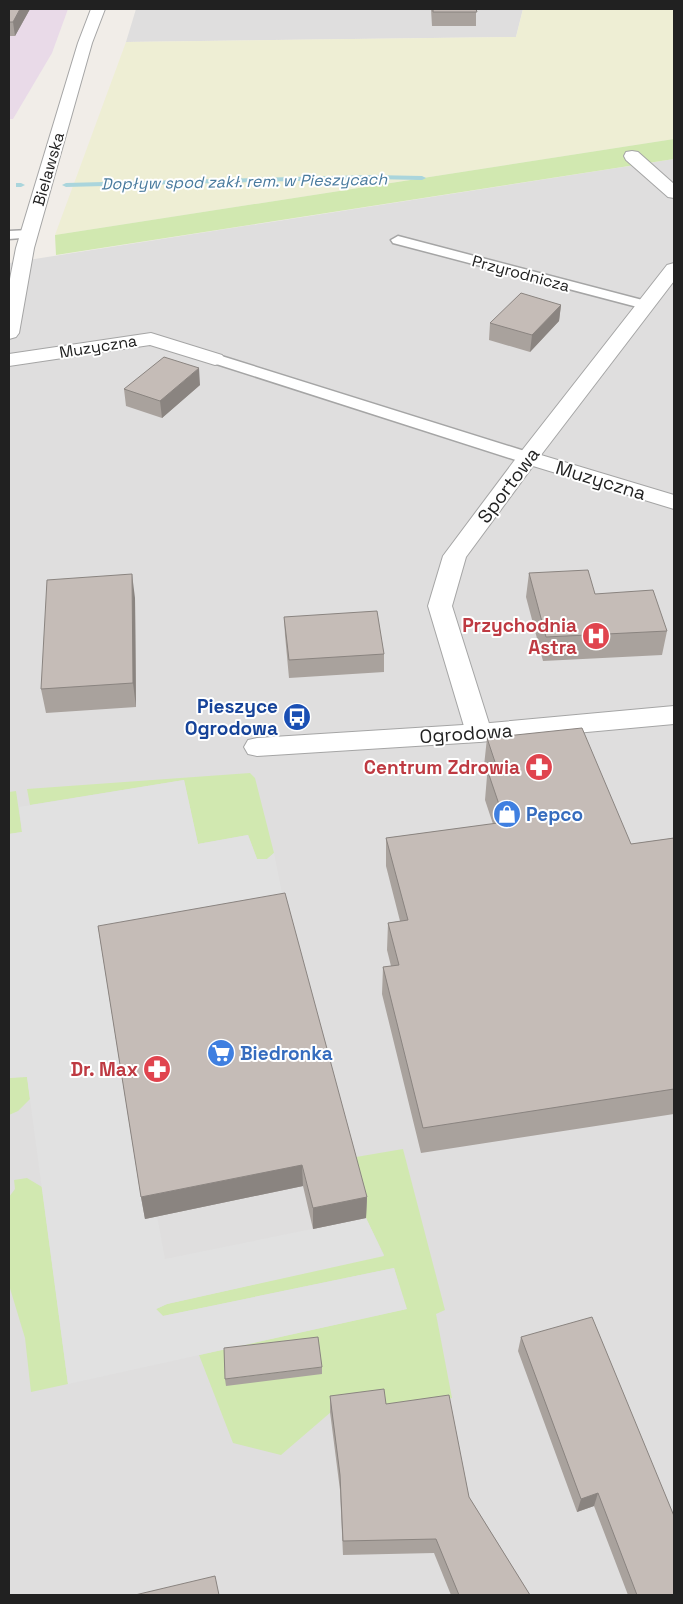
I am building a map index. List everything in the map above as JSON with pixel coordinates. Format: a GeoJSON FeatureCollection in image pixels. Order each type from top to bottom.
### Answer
{"type":"FeatureCollection","features":[{"type":"Feature","properties":{"kind":"street","name":"Bielawska"},"geometry":{"type":"LineString","coordinates":[[9,333],[23,256],[29,234],[86,43],[98,9]]}},
{"type":"Feature","properties":{"kind":"street"},"geometry":{"type":"LineString","coordinates":[[632,156],[674,193]]}},
{"type":"Feature","properties":{"kind":"street","name":"Sportowa"},"geometry":{"type":"LineString","coordinates":[[479,733],[440,606],[455,556],[644,305],[674,269]]}},
{"type":"Feature","properties":{"kind":"street","name":"Muzyczna"},"geometry":{"type":"LineString","coordinates":[[9,360],[151,338],[215,359]]}},
{"type":"Feature","properties":{"kind":"street","name":"Muzyczna"},"geometry":{"type":"LineString","coordinates":[[528,458],[674,502]]}},
{"type":"Feature","properties":{"kind":"street","name":"Ogrodowa"},"geometry":{"type":"LineString","coordinates":[[258,747],[479,733],[674,715]]}},
{"type":"Feature","properties":{"kind":"lane"},"geometry":{"type":"LineString","coordinates":[[9,235],[29,234]]}},
{"type":"Feature","properties":{"kind":"lane","name":"Przyrodnicza"},"geometry":{"type":"LineString","coordinates":[[398,240],[644,305]]}},
{"type":"Feature","properties":{"kind":"lane"},"geometry":{"type":"LineString","coordinates":[[215,359],[528,458]]}},
{"type":"Feature","properties":{"kind":"shaded area"},"geometry":{"type":"Polygon","coordinates":[[[9,9],[68,9],[52,53],[13,119],[9,119],[9,9]]]}},
{"type":"Feature","properties":{"kind":"shaded area"},"geometry":{"type":"Polygon","coordinates":[[[136,9],[523,9],[516,37],[126,42],[136,9]]]}},
{"type":"Feature","properties":{"kind":"shaded area"},"geometry":{"type":"Polygon","coordinates":[[[674,159],[674,1595],[9,1595],[9,263],[674,159]]]}},
{"type":"Feature","properties":{"kind":"shaded area"},"geometry":{"type":"Polygon","coordinates":[[[184,780],[198,844],[248,835],[257,859],[267,859],[274,853],[285,908],[145,1219],[157,1216],[165,1259],[366,1218],[384,1256],[167,1304],[156,1309],[163,1316],[394,1268],[407,1309],[68,1384],[27,1077],[9,1078],[9,834],[22,832],[19,807],[184,780]]]}},
{"type":"Feature","properties":{"kind":"green space"},"geometry":{"type":"Polygon","coordinates":[[[523,9],[674,9],[674,139],[55,235],[126,42],[516,37],[523,9]]]}},
{"type":"Feature","properties":{"kind":"green space"},"geometry":{"type":"Polygon","coordinates":[[[674,139],[674,159],[56,255],[55,235],[674,139]]]}},
{"type":"Feature","properties":{"kind":"green space"},"geometry":{"type":"Polygon","coordinates":[[[250,773],[255,778],[274,853],[267,859],[257,859],[248,835],[198,844],[184,780],[30,805],[27,789],[250,773]]]}},
{"type":"Feature","properties":{"kind":"green space"},"geometry":{"type":"Polygon","coordinates":[[[16,791],[22,832],[9,834],[9,792],[16,791]]]}},
{"type":"Feature","properties":{"kind":"green space"},"geometry":{"type":"Polygon","coordinates":[[[27,1076],[30,1099],[18,1111],[9,1115],[9,1078],[27,1076]]]}},
{"type":"Feature","properties":{"kind":"green space"},"geometry":{"type":"Polygon","coordinates":[[[403,1149],[445,1310],[436,1314],[452,1398],[331,1412],[281,1455],[233,1443],[199,1355],[406,1309],[394,1268],[163,1316],[156,1309],[167,1304],[384,1255],[366,1218],[350,1158],[403,1149]]]}},
{"type":"Feature","properties":{"kind":"green space"},"geometry":{"type":"Polygon","coordinates":[[[27,1178],[42,1187],[68,1384],[31,1392],[25,1338],[9,1285],[9,1197],[15,1189],[14,1180],[27,1178]]]}},
{"type":"Feature","properties":{"kind":"building"},"geometry":{"type":"Polygon","coordinates":[[[9,9],[20,9],[13,22],[9,22],[9,9]]]}},
{"type":"Feature","properties":{"kind":"building"},"geometry":{"type":"Polygon","coordinates":[[[433,9],[476,9],[477,12],[433,12],[433,9]]]}},
{"type":"Feature","properties":{"kind":"building"},"geometry":{"type":"Polygon","coordinates":[[[521,293],[561,305],[532,335],[490,323],[521,293]]]}},
{"type":"Feature","properties":{"kind":"building"},"geometry":{"type":"Polygon","coordinates":[[[164,357],[199,368],[160,401],[124,389],[164,357]]]}},
{"type":"Feature","properties":{"kind":"building"},"geometry":{"type":"Polygon","coordinates":[[[588,570],[595,594],[653,590],[667,631],[546,637],[529,573],[588,570]]]}},
{"type":"Feature","properties":{"kind":"building"},"geometry":{"type":"Polygon","coordinates":[[[132,574],[133,683],[41,689],[47,580],[132,574]]]}},
{"type":"Feature","properties":{"kind":"building"},"geometry":{"type":"Polygon","coordinates":[[[377,611],[384,654],[289,660],[284,617],[377,611]]]}},
{"type":"Feature","properties":{"kind":"building"},"geometry":{"type":"Polygon","coordinates":[[[582,728],[631,844],[674,838],[674,1089],[423,1128],[383,967],[399,965],[388,923],[408,920],[386,838],[505,822],[488,772],[498,771],[487,738],[582,728]]]}},
{"type":"Feature","properties":{"kind":"building","name":"Biedronka"},"geometry":{"type":"Polygon","coordinates":[[[285,893],[367,1197],[313,1208],[302,1165],[141,1197],[98,926],[285,893]]]}},
{"type":"Feature","properties":{"kind":"building"},"geometry":{"type":"Polygon","coordinates":[[[592,1317],[674,1516],[674,1595],[637,1595],[598,1493],[581,1499],[521,1337],[592,1317]]]}},
{"type":"Feature","properties":{"kind":"building"},"geometry":{"type":"Polygon","coordinates":[[[318,1337],[322,1367],[225,1379],[224,1348],[318,1337]]]}},
{"type":"Feature","properties":{"kind":"building"},"geometry":{"type":"Polygon","coordinates":[[[384,1389],[386,1404],[449,1395],[469,1497],[530,1595],[459,1595],[436,1539],[343,1541],[340,1475],[330,1396],[384,1389]]]}},
{"type":"Feature","properties":{"kind":"building"},"geometry":{"type":"Polygon","coordinates":[[[215,1576],[219,1595],[135,1595],[215,1576]]]}},
{"type":"Feature","properties":{"kind":"waterway","name":"Dopływ spod zakł. rem. w Pieszycach"},"geometry":{"type":"LineString","coordinates":[[66,185],[372,177],[422,178]]}},
{"type":"Feature","properties":{"kind":"place","name":"Przychodnia Astra"},"geometry":{"type":"Point","coordinates":[596,636]}},
{"type":"Feature","properties":{"kind":"place","name":"Pieszyce Ogrodowa"},"geometry":{"type":"Point","coordinates":[297,717]}},
{"type":"Feature","properties":{"kind":"place","name":"Centrum Zdrowia"},"geometry":{"type":"Point","coordinates":[539,767]}},
{"type":"Feature","properties":{"kind":"place","name":"Pepco"},"geometry":{"type":"Point","coordinates":[507,814]}},
{"type":"Feature","properties":{"kind":"place","name":"Biedronka"},"geometry":{"type":"Point","coordinates":[221,1053]}},
{"type":"Feature","properties":{"kind":"place","name":"Dr. Max"},"geometry":{"type":"Point","coordinates":[157,1069]}}]}
